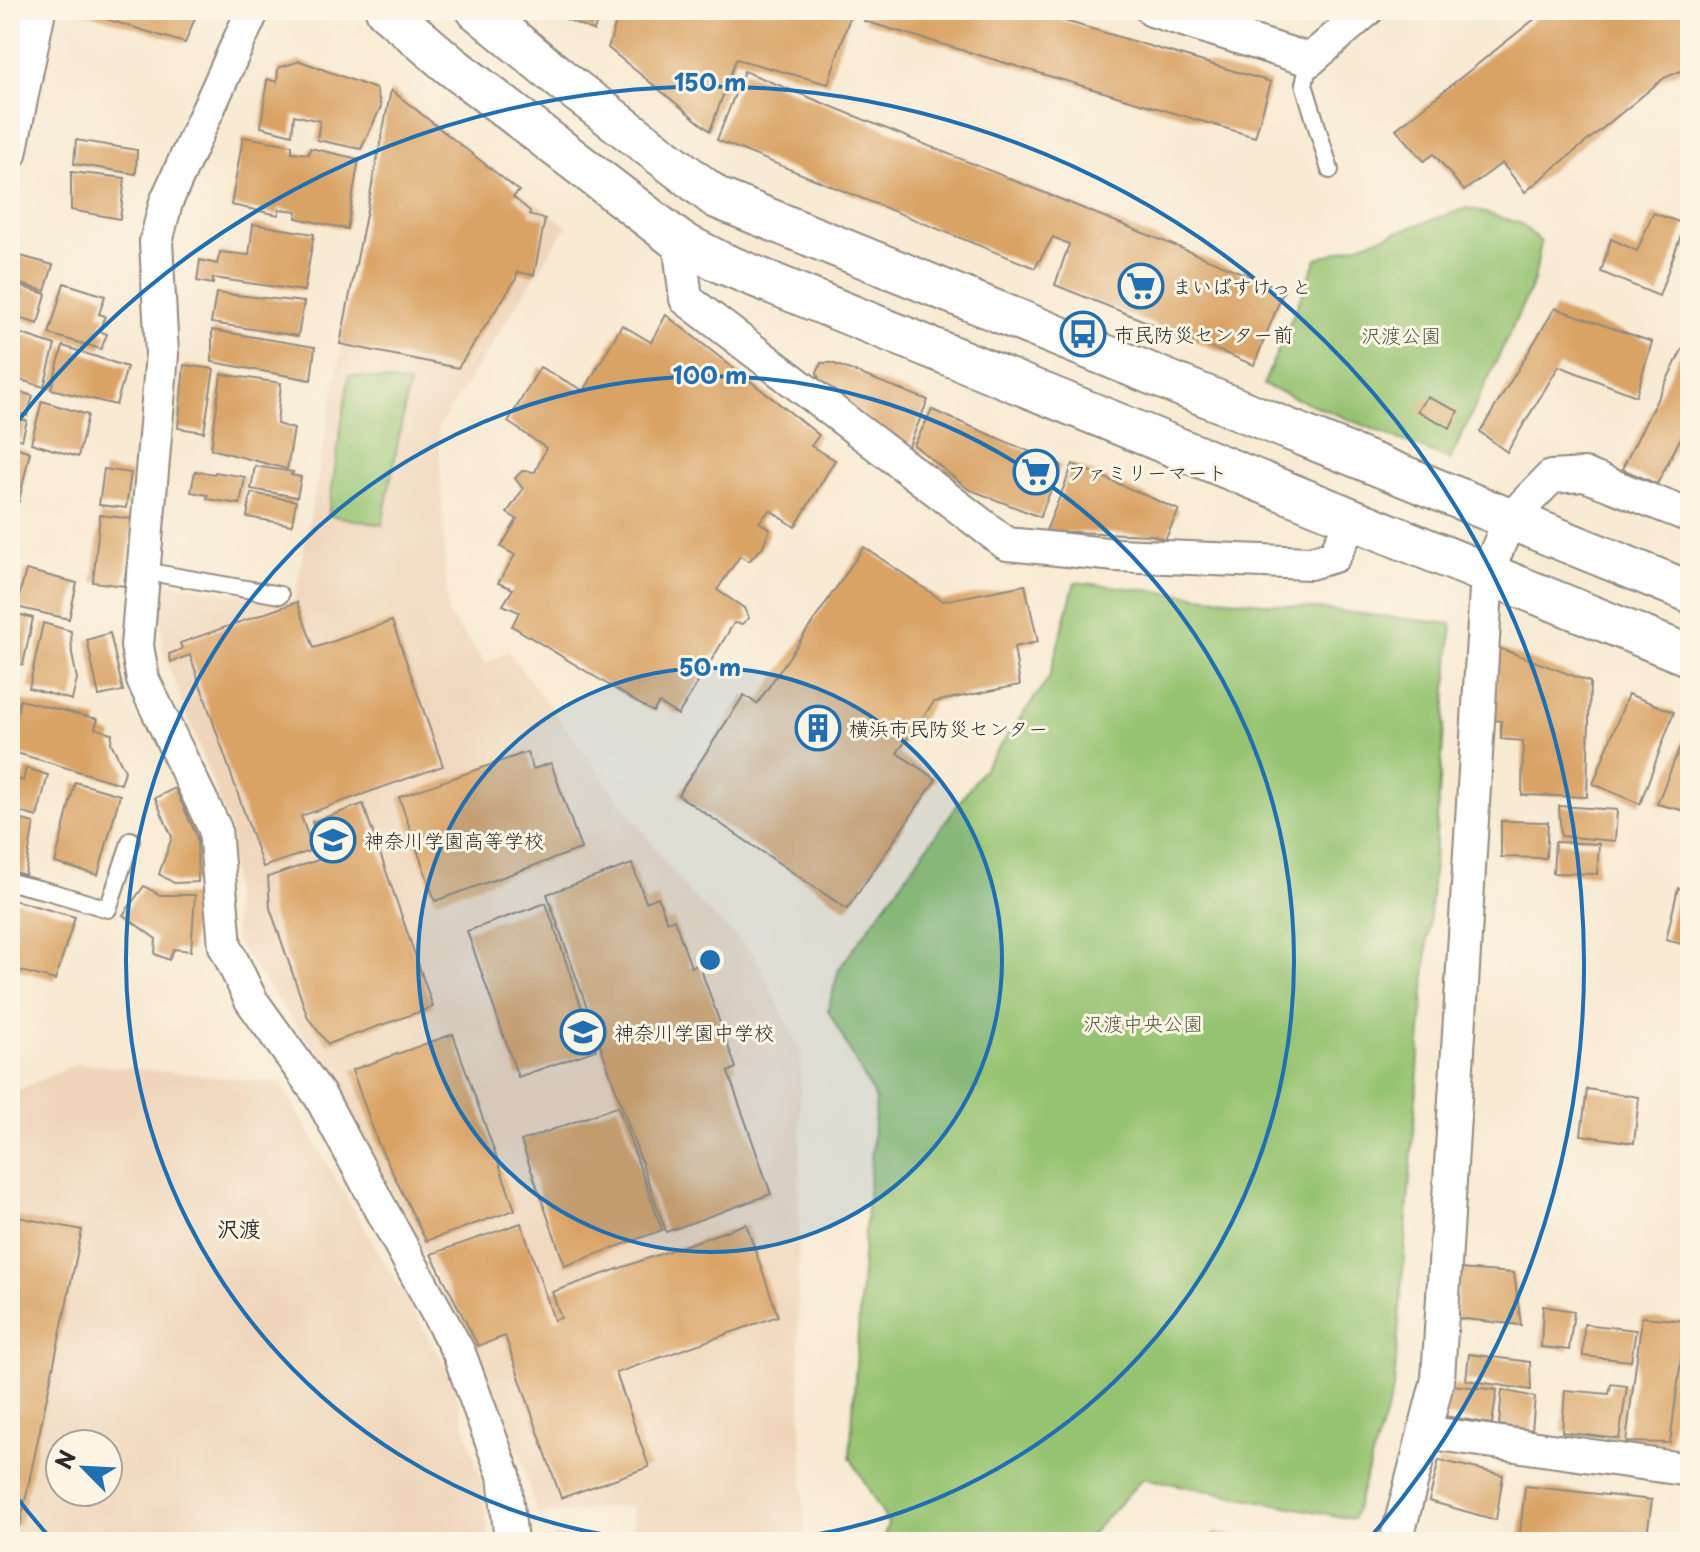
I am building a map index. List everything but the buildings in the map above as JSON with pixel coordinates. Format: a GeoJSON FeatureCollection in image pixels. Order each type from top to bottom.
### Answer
{"type":"FeatureCollection","features":[{"type":"Feature","properties":{"kind":"street"},"geometry":{"type":"LineString","coordinates":[[10,154],[39,10]]}},
{"type":"Feature","properties":{"kind":"street"},"geometry":{"type":"LineString","coordinates":[[253,10],[166,202],[156,242],[162,354],[137,646],[143,680],[215,829],[225,946],[251,1000],[320,1096],[459,1353],[504,1475],[511,1542]]}},
{"type":"Feature","properties":{"kind":"street"},"geometry":{"type":"LineString","coordinates":[[386,10],[449,64],[679,241],[722,263],[1690,656]]}},
{"type":"Feature","properties":{"kind":"street"},"geometry":{"type":"LineString","coordinates":[[477,10],[562,80],[717,198],[1690,592]]}},
{"type":"Feature","properties":{"kind":"street"},"geometry":{"type":"LineString","coordinates":[[1152,10],[1310,60],[1367,10]]}},
{"type":"Feature","properties":{"kind":"street"},"geometry":{"type":"LineString","coordinates":[[679,241],[686,299],[1007,544],[1116,555],[1310,563],[1334,556],[1353,519]]}},
{"type":"Feature","properties":{"kind":"street"},"geometry":{"type":"LineString","coordinates":[[1396,1542],[1438,1379],[1487,573],[1510,519],[1551,477],[1585,475],[1690,516]]}},
{"type":"Feature","properties":{"kind":"street"},"geometry":{"type":"LineString","coordinates":[[1424,1432],[1690,1470]]}},
{"type":"Feature","properties":{"kind":"lane"},"geometry":{"type":"LineString","coordinates":[[1310,60],[1304,84],[1330,170]]}},
{"type":"Feature","properties":{"kind":"lane"},"geometry":{"type":"LineString","coordinates":[[144,571],[280,595]]}},
{"type":"Feature","properties":{"kind":"lane"},"geometry":{"type":"LineString","coordinates":[[10,882],[108,909],[131,840]]}},
{"type":"Feature","properties":{"kind":"shaded area"},"geometry":{"type":"Polygon","coordinates":[[[389,96],[567,226],[438,428],[448,614],[486,664],[508,651],[689,893],[754,954],[801,1051],[798,1314],[805,1542],[635,1542],[631,1506],[537,1515],[521,1458],[487,1372],[327,1068],[235,941],[230,828],[163,652],[158,582],[294,602],[389,96]]]}},
{"type":"Feature","properties":{"kind":"shaded area"},"geometry":{"type":"Polygon","coordinates":[[[78,1063],[280,1083],[450,1374],[483,1487],[488,1542],[10,1542],[10,1094],[78,1063]]]}},
{"type":"Feature","properties":{"kind":"green space","name":"沢渡公園"},"geometry":{"type":"Polygon","coordinates":[[[1467,208],[1520,223],[1541,242],[1534,281],[1450,460],[1263,385],[1317,259],[1467,208]]]}},
{"type":"Feature","properties":{"kind":"green space"},"geometry":{"type":"Polygon","coordinates":[[[349,375],[409,384],[382,525],[328,515],[349,375]]]}},
{"type":"Feature","properties":{"kind":"green space","name":"沢渡中央公園"},"geometry":{"type":"Polygon","coordinates":[[[1075,582],[1452,624],[1394,1387],[1353,1519],[1143,1478],[1084,1542],[882,1542],[888,1523],[850,1457],[876,1100],[828,1010],[839,969],[1049,678],[1075,582]]]}},
{"type":"Feature","properties":{"kind":"place","name":"まいばすけっと"},"geometry":{"type":"Point","coordinates":[1141,286]}},
{"type":"Feature","properties":{"kind":"place","name":"市民防災センター前"},"geometry":{"type":"Point","coordinates":[1083,334]}},
{"type":"Feature","properties":{"kind":"place","name":"ファミリーマート"},"geometry":{"type":"Point","coordinates":[1036,472]}},
{"type":"Feature","properties":{"kind":"place","name":"横浜市民防災センター"},"geometry":{"type":"Point","coordinates":[818,728]}},
{"type":"Feature","properties":{"kind":"place","name":"神奈川学園高等学校"},"geometry":{"type":"Point","coordinates":[333,840]}},
{"type":"Feature","properties":{"kind":"place","name":"神奈川学園中学校"},"geometry":{"type":"Point","coordinates":[583,1032]}},
{"type":"Feature","properties":{"kind":"district","name":"沢渡"},"geometry":{"type":"Point","coordinates":[239,1227]}}]}
